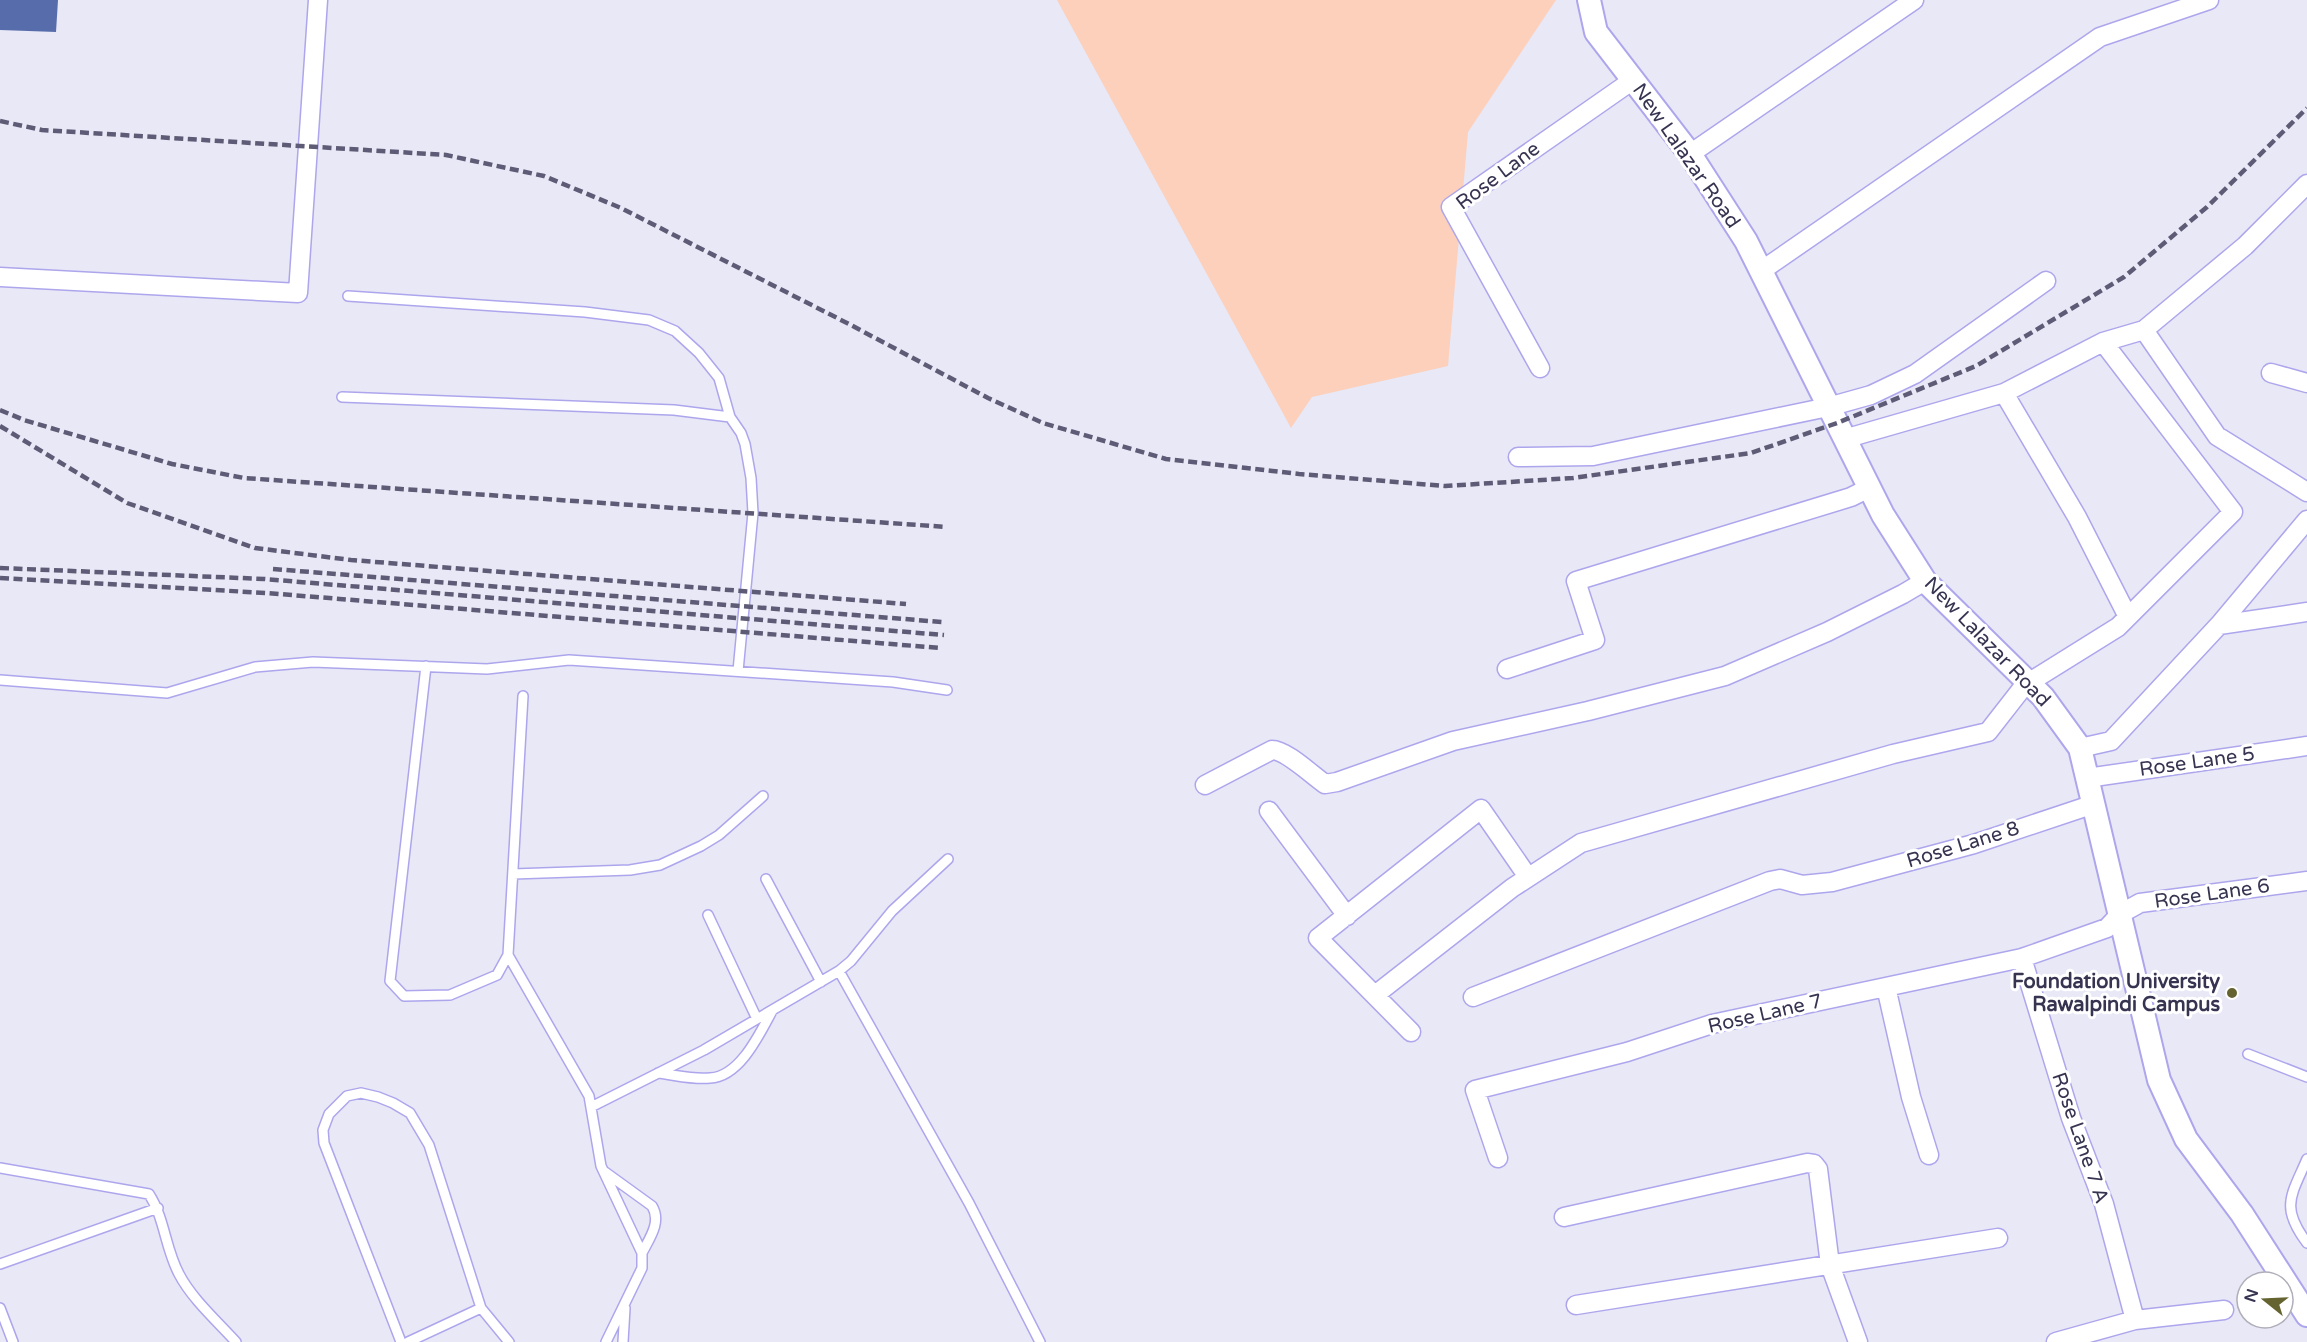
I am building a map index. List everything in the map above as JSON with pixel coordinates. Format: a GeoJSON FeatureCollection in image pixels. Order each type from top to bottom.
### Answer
{"type":"FeatureCollection","features":[{"type":"Feature","properties":{"kind":"street"},"geometry":{"type":"LineString","coordinates":[[0,277],[298,293],[318,0]]}},
{"type":"Feature","properties":{"kind":"street","name":"New Lalazar Road"},"geometry":{"type":"LineString","coordinates":[[1589,0],[1596,32],[1690,154],[1746,241],[1869,488],[1925,580],[2043,697],[2080,748],[2163,1090],[2187,1139],[2242,1214],[2307,1315]]}},
{"type":"Feature","properties":{"kind":"street"},"geometry":{"type":"LineString","coordinates":[[1690,154],[1914,0]]}},
{"type":"Feature","properties":{"kind":"street"},"geometry":{"type":"LineString","coordinates":[[1761,271],[2100,37],[2176,5],[2209,0]]}},
{"type":"Feature","properties":{"kind":"street","name":"Rose Lane"},"geometry":{"type":"LineString","coordinates":[[1539,368],[1451,207],[1633,80]]}},
{"type":"Feature","properties":{"kind":"street"},"geometry":{"type":"LineString","coordinates":[[1845,439],[2004,393],[2103,342],[2144,330],[2245,246],[2307,184]]}},
{"type":"Feature","properties":{"kind":"street"},"geometry":{"type":"LineString","coordinates":[[1518,457],[1593,456],[1828,407],[1871,395],[1915,374],[2046,281]]}},
{"type":"Feature","properties":{"kind":"street"},"geometry":{"type":"LineString","coordinates":[[2144,330],[2217,436],[2307,492]]}},
{"type":"Feature","properties":{"kind":"street"},"geometry":{"type":"LineString","coordinates":[[1375,995],[1528,877],[1581,843],[1893,754],[1988,732],[2027,682],[2118,627],[2233,512],[2103,342]]}},
{"type":"Feature","properties":{"kind":"street"},"geometry":{"type":"LineString","coordinates":[[2271,373],[2307,383]]}},
{"type":"Feature","properties":{"kind":"street"},"geometry":{"type":"LineString","coordinates":[[2004,393],[2077,517],[2128,617]]}},
{"type":"Feature","properties":{"kind":"street"},"geometry":{"type":"LineString","coordinates":[[1507,669],[1595,640],[1576,581],[1840,500],[1869,488]]}},
{"type":"Feature","properties":{"kind":"street"},"geometry":{"type":"LineString","coordinates":[[2080,748],[2111,741],[2219,625],[2307,520]]}},
{"type":"Feature","properties":{"kind":"street"},"geometry":{"type":"LineString","coordinates":[[1205,784],[1272,750],[1277,750],[1325,784],[1337,782],[1453,741],[1588,711],[1725,676],[1827,632],[1903,594],[1925,580]]}},
{"type":"Feature","properties":{"kind":"street"},"geometry":{"type":"LineString","coordinates":[[2219,625],[2307,612]]}},
{"type":"Feature","properties":{"kind":"street","name":"Rose Lane 5"},"geometry":{"type":"LineString","coordinates":[[2087,778],[2307,746]]}},
{"type":"Feature","properties":{"kind":"street","name":"Rose Lane 8"},"geometry":{"type":"LineString","coordinates":[[1473,997],[1770,881],[1780,879],[1802,885],[1832,882],[1974,844],[2094,804]]}},
{"type":"Feature","properties":{"kind":"street"},"geometry":{"type":"LineString","coordinates":[[1411,1032],[1318,938],[1480,809],[1528,877]]}},
{"type":"Feature","properties":{"kind":"street"},"geometry":{"type":"LineString","coordinates":[[1269,811],[1347,916]]}},
{"type":"Feature","properties":{"kind":"street","name":"Rose Lane 6"},"geometry":{"type":"LineString","coordinates":[[2120,914],[2140,903],[2307,881]]}},
{"type":"Feature","properties":{"kind":"street","name":"Rose Lane 7"},"geometry":{"type":"LineString","coordinates":[[1498,1158],[1475,1090],[1627,1052],[1712,1024],[2022,958],[2107,928],[2120,914]]}},
{"type":"Feature","properties":{"kind":"street","name":"Rose Lane 7 A"},"geometry":{"type":"LineString","coordinates":[[2022,958],[2071,1118],[2104,1204],[2135,1320]]}},
{"type":"Feature","properties":{"kind":"street"},"geometry":{"type":"LineString","coordinates":[[1886,987],[1911,1097],[1929,1155]]}},
{"type":"Feature","properties":{"kind":"street"},"geometry":{"type":"LineString","coordinates":[[1564,1217],[1807,1163],[1814,1164],[1818,1169],[1830,1265],[1858,1342]]}},
{"type":"Feature","properties":{"kind":"street"},"geometry":{"type":"LineString","coordinates":[[1576,1305],[1998,1238]]}},
{"type":"Feature","properties":{"kind":"street"},"geometry":{"type":"LineString","coordinates":[[2056,1342],[2135,1320],[2224,1310]]}},
{"type":"Feature","properties":{"kind":"lane"},"geometry":{"type":"LineString","coordinates":[[348,296],[585,312],[650,320],[675,331],[699,353],[719,378],[730,417],[741,433],[745,444],[751,478],[753,513],[738,670]]}},
{"type":"Feature","properties":{"kind":"lane"},"geometry":{"type":"LineString","coordinates":[[342,397],[674,410],[730,417]]}},
{"type":"Feature","properties":{"kind":"lane"},"geometry":{"type":"LineString","coordinates":[[0,680],[167,693],[255,667],[313,662],[487,669],[569,660],[893,682],[947,690]]}},
{"type":"Feature","properties":{"kind":"lane"},"geometry":{"type":"LineString","coordinates":[[426,666],[390,981],[404,996],[450,995],[498,975],[508,955],[523,696]]}},
{"type":"Feature","properties":{"kind":"lane"},"geometry":{"type":"LineString","coordinates":[[513,874],[630,870],[660,864],[701,846],[719,835],[763,796]]}},
{"type":"Feature","properties":{"kind":"lane"},"geometry":{"type":"LineString","coordinates":[[591,1107],[704,1050],[839,972],[851,961],[892,911],[948,859]]}},
{"type":"Feature","properties":{"kind":"lane"},"geometry":{"type":"LineString","coordinates":[[766,879],[821,982]]}},
{"type":"Feature","properties":{"kind":"lane"},"geometry":{"type":"LineString","coordinates":[[708,915],[757,1019]]}},
{"type":"Feature","properties":{"kind":"lane"},"geometry":{"type":"LineString","coordinates":[[508,955],[589,1096],[604,1170],[642,1253]]}},
{"type":"Feature","properties":{"kind":"lane"},"geometry":{"type":"LineString","coordinates":[[839,972],[969,1203],[1040,1342]]}},
{"type":"Feature","properties":{"kind":"lane"},"geometry":{"type":"LineString","coordinates":[[658,1073],[712,1079],[727,1071],[747,1055],[772,1010]]}},
{"type":"Feature","properties":{"kind":"lane"},"geometry":{"type":"LineString","coordinates":[[2248,1054],[2307,1077]]}},
{"type":"Feature","properties":{"kind":"lane"},"geometry":{"type":"LineString","coordinates":[[401,1342],[324,1143],[323,1130],[329,1114],[347,1096],[361,1093],[393,1102],[410,1113],[429,1145],[481,1308],[509,1342]]}},
{"type":"Feature","properties":{"kind":"lane"},"geometry":{"type":"LineString","coordinates":[[2307,1159],[2289,1201],[2290,1213],[2296,1229],[2307,1243]]}},
{"type":"Feature","properties":{"kind":"lane"},"geometry":{"type":"LineString","coordinates":[[0,1168],[149,1194],[158,1208],[178,1272],[189,1289],[236,1342]]}},
{"type":"Feature","properties":{"kind":"lane"},"geometry":{"type":"LineString","coordinates":[[604,1170],[652,1206],[656,1222],[642,1253],[642,1268],[606,1342]]}},
{"type":"Feature","properties":{"kind":"lane"},"geometry":{"type":"LineString","coordinates":[[0,1264],[158,1208]]}},
{"type":"Feature","properties":{"kind":"lane"},"geometry":{"type":"LineString","coordinates":[[623,1342],[625,1302]]}},
{"type":"Feature","properties":{"kind":"lane"},"geometry":{"type":"LineString","coordinates":[[0,1308],[13,1342]]}},
{"type":"Feature","properties":{"kind":"lane"},"geometry":{"type":"LineString","coordinates":[[408,1342],[481,1308]]}},
{"type":"Feature","properties":{"kind":"shaded area"},"geometry":{"type":"Polygon","coordinates":[[[1057,0],[1556,0],[1468,132],[1448,366],[1312,397],[1291,428],[1057,0]]]}},
{"type":"Feature","properties":{"kind":"building"},"geometry":{"type":"Polygon","coordinates":[[[0,0],[58,0],[56,32],[0,30],[0,0]]]}},
{"type":"Feature","properties":{"kind":"railway"},"geometry":{"type":"LineString","coordinates":[[0,121],[42,130],[446,155],[544,176],[621,208],[988,398],[1043,423],[1166,459],[1299,474],[1445,486],[1573,478],[1751,453],[1837,423],[1976,366],[2124,277],[2207,207],[2307,108]]}},
{"type":"Feature","properties":{"kind":"railway"},"geometry":{"type":"LineString","coordinates":[[0,410],[24,420],[172,464],[244,478],[947,527]]}},
{"type":"Feature","properties":{"kind":"railway"},"geometry":{"type":"LineString","coordinates":[[0,426],[127,503],[255,548],[351,560],[906,604]]}},
{"type":"Feature","properties":{"kind":"railway"},"geometry":{"type":"LineString","coordinates":[[0,568],[264,579],[944,635]]}},
{"type":"Feature","properties":{"kind":"railway"},"geometry":{"type":"LineString","coordinates":[[273,569],[942,622]]}},
{"type":"Feature","properties":{"kind":"railway"},"geometry":{"type":"LineString","coordinates":[[0,578],[267,593],[940,648]]}},
{"type":"Feature","properties":{"kind":"place","name":"Foundation University Rawalpindi Campus"},"geometry":{"type":"Point","coordinates":[2232,993]}}]}
